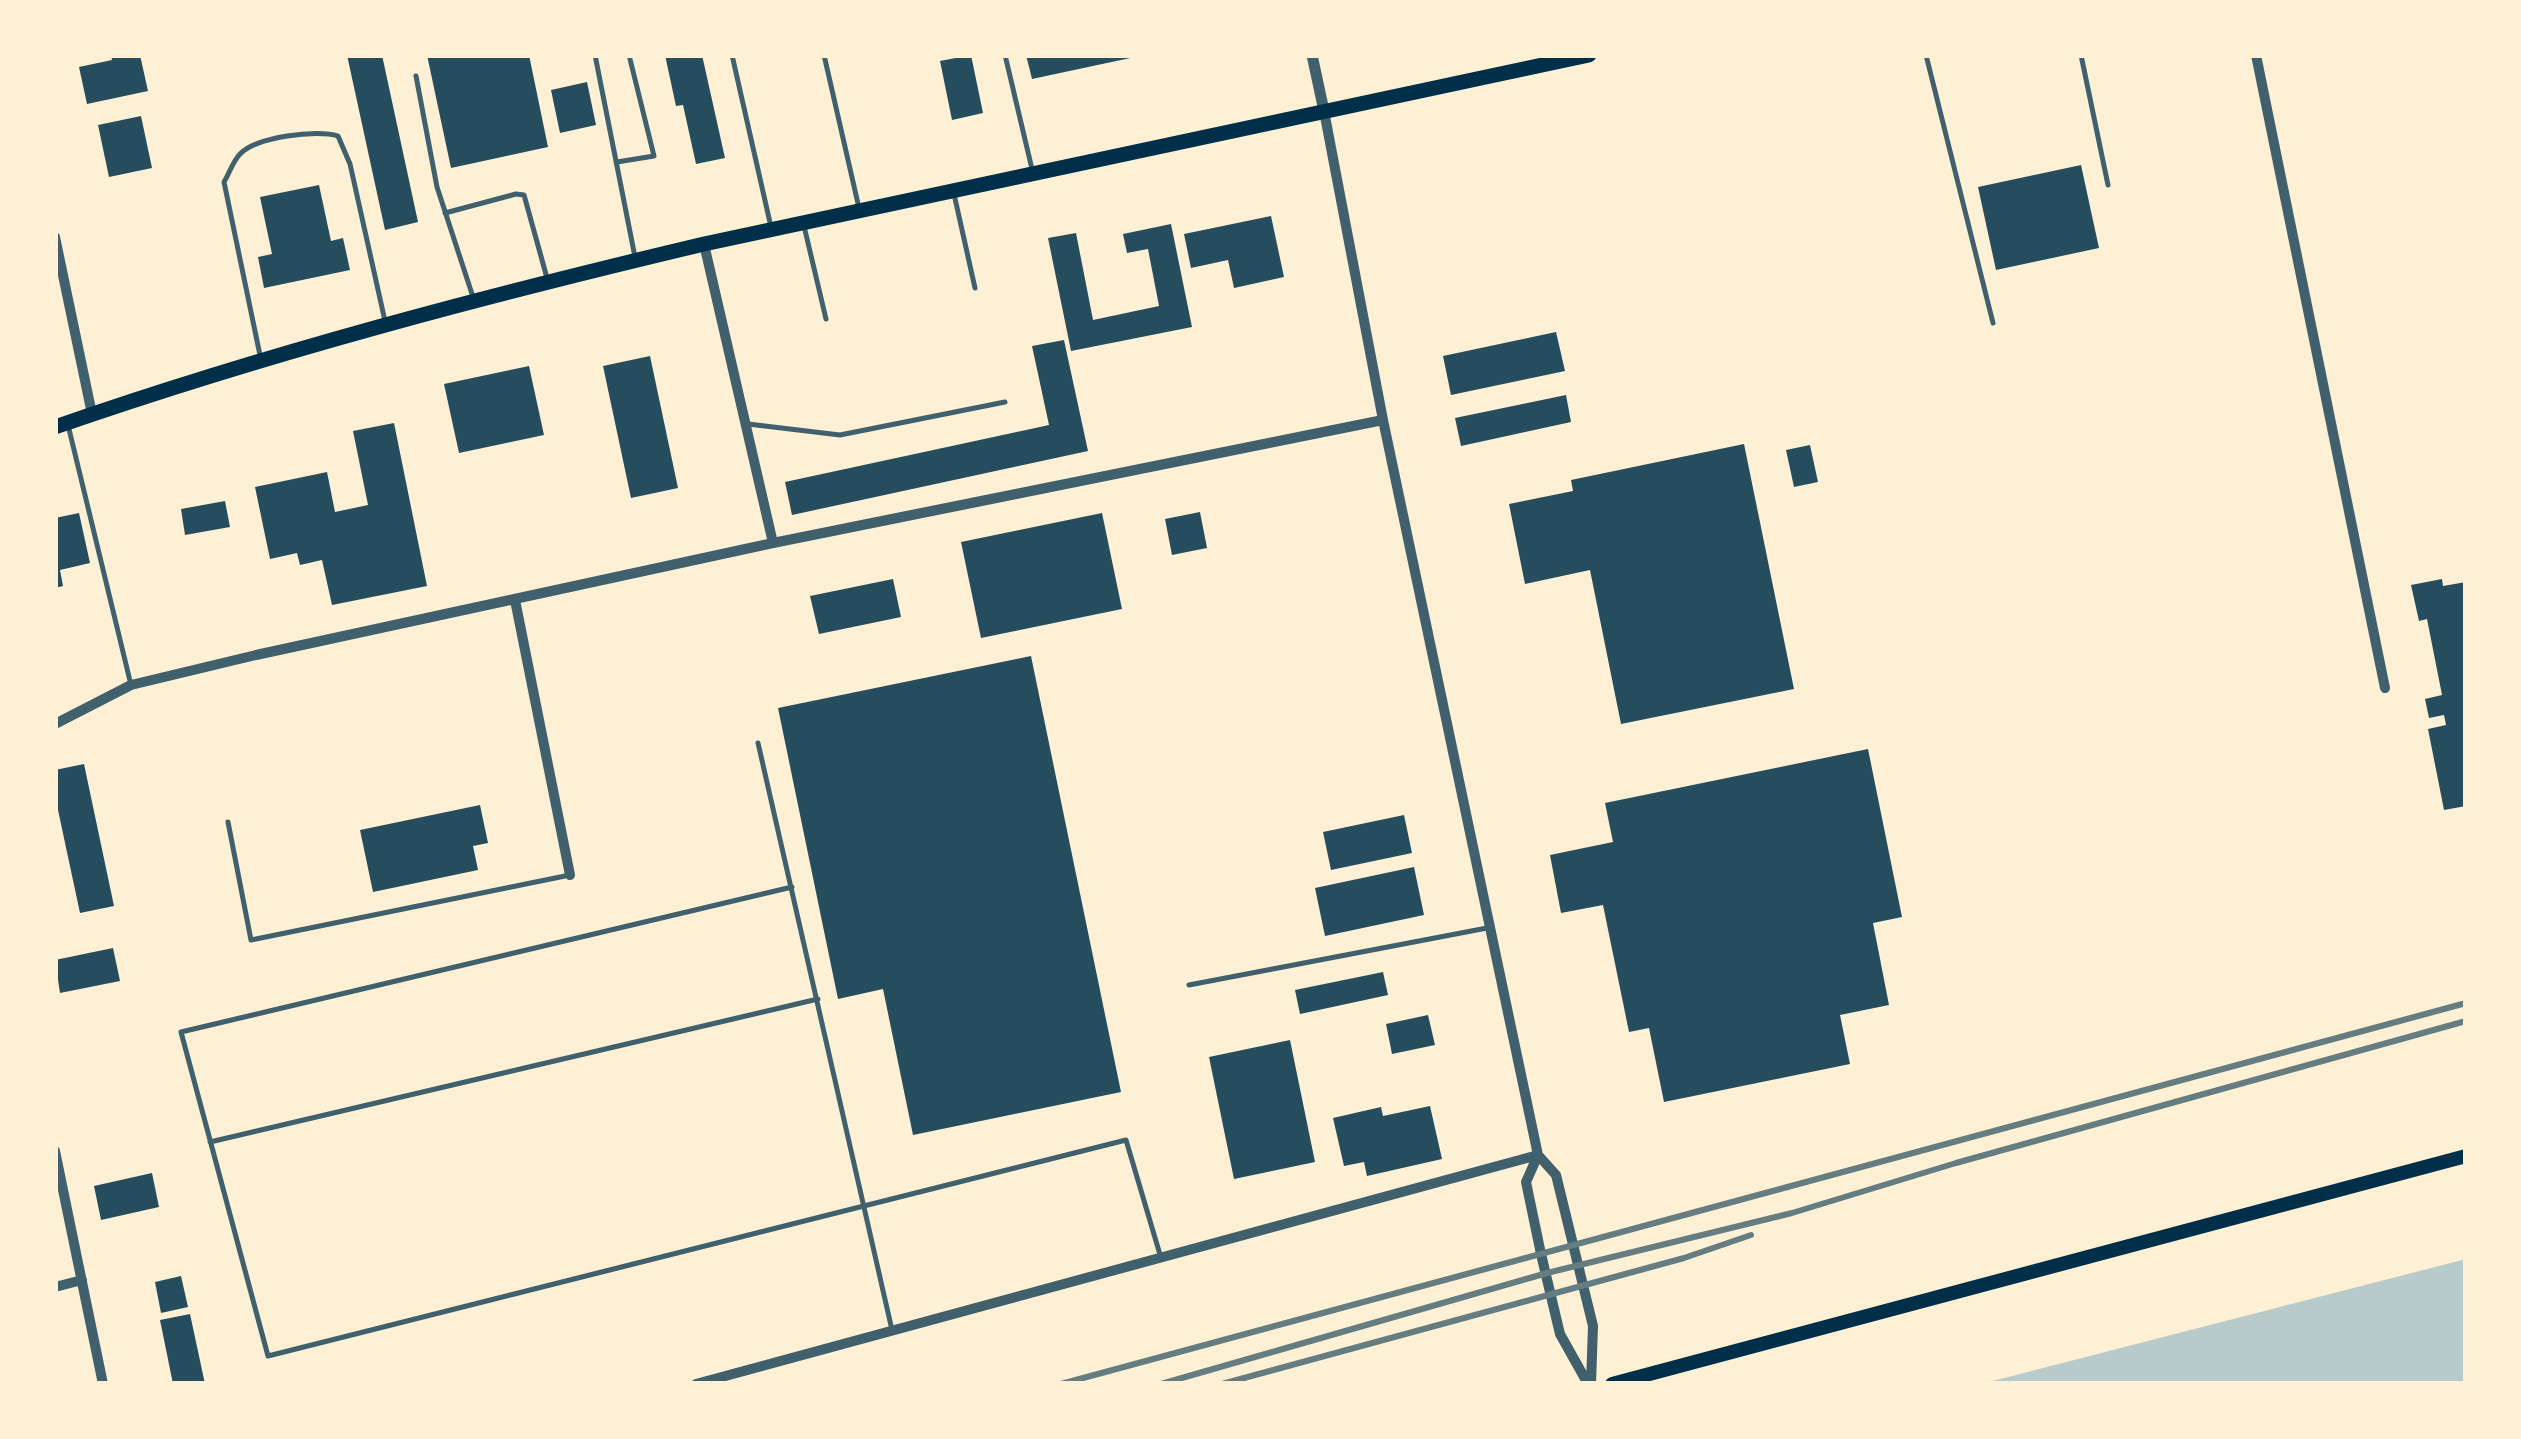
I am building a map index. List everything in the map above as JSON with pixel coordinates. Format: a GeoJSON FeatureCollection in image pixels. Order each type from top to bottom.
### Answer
{"type":"FeatureCollection","features":[{"type":"Feature","properties":{"kind":"main road"},"geometry":{"type":"LineString","coordinates":[[61,424],[386,324],[636,260],[1589,55]]}},
{"type":"Feature","properties":{"kind":"main road"},"geometry":{"type":"LineString","coordinates":[[1612,1384],[2466,1156]]}},
{"type":"Feature","properties":{"kind":"street"},"geometry":{"type":"LineString","coordinates":[[1312,55],[1383,420],[1538,1155],[1556,1175],[1593,1326],[1590,1384]]}},
{"type":"Feature","properties":{"kind":"street"},"geometry":{"type":"LineString","coordinates":[[2256,55],[2385,688]]}},
{"type":"Feature","properties":{"kind":"street"},"geometry":{"type":"LineString","coordinates":[[55,238],[92,414]]}},
{"type":"Feature","properties":{"kind":"street"},"geometry":{"type":"LineString","coordinates":[[704,244],[773,543]]}},
{"type":"Feature","properties":{"kind":"street"},"geometry":{"type":"LineString","coordinates":[[55,724],[132,685],[773,543],[1383,420]]}},
{"type":"Feature","properties":{"kind":"street"},"geometry":{"type":"LineString","coordinates":[[515,600],[570,875]]}},
{"type":"Feature","properties":{"kind":"street"},"geometry":{"type":"LineString","coordinates":[[55,1151],[103,1384]]}},
{"type":"Feature","properties":{"kind":"street"},"geometry":{"type":"LineString","coordinates":[[696,1384],[1538,1155]]}},
{"type":"Feature","properties":{"kind":"street"},"geometry":{"type":"LineString","coordinates":[[1538,1155],[1526,1182],[1541,1254],[1560,1334],[1590,1384]]}},
{"type":"Feature","properties":{"kind":"street"},"geometry":{"type":"LineString","coordinates":[[55,1288],[82,1280]]}},
{"type":"Feature","properties":{"kind":"lane"},"geometry":{"type":"LineString","coordinates":[[595,55],[636,260]]}},
{"type":"Feature","properties":{"kind":"lane"},"geometry":{"type":"LineString","coordinates":[[616,162],[654,156],[628,55]]}},
{"type":"Feature","properties":{"kind":"lane"},"geometry":{"type":"LineString","coordinates":[[732,55],[772,230]]}},
{"type":"Feature","properties":{"kind":"lane"},"geometry":{"type":"LineString","coordinates":[[824,55],[860,212]]}},
{"type":"Feature","properties":{"kind":"lane"},"geometry":{"type":"LineString","coordinates":[[1005,55],[1033,174]]}},
{"type":"Feature","properties":{"kind":"lane"},"geometry":{"type":"LineString","coordinates":[[1926,55],[1993,323]]}},
{"type":"Feature","properties":{"kind":"lane"},"geometry":{"type":"LineString","coordinates":[[2081,55],[2108,185]]}},
{"type":"Feature","properties":{"kind":"lane"},"geometry":{"type":"LineString","coordinates":[[416,76],[437,188],[474,300]]}},
{"type":"Feature","properties":{"kind":"lane"},"geometry":{"type":"LineString","coordinates":[[260,360],[224,182],[239,155],[252,146],[320,130],[338,136],[350,164],[386,324]]}},
{"type":"Feature","properties":{"kind":"lane"},"geometry":{"type":"LineString","coordinates":[[954,191],[975,288]]}},
{"type":"Feature","properties":{"kind":"lane"},"geometry":{"type":"LineString","coordinates":[[445,213],[516,194],[524,196],[548,282]]}},
{"type":"Feature","properties":{"kind":"lane"},"geometry":{"type":"LineString","coordinates":[[803,223],[826,319]]}},
{"type":"Feature","properties":{"kind":"lane"},"geometry":{"type":"LineString","coordinates":[[745,424],[840,436],[1005,402]]}},
{"type":"Feature","properties":{"kind":"lane"},"geometry":{"type":"LineString","coordinates":[[61,424],[132,685]]}},
{"type":"Feature","properties":{"kind":"lane"},"geometry":{"type":"LineString","coordinates":[[758,743],[892,1330]]}},
{"type":"Feature","properties":{"kind":"lane"},"geometry":{"type":"LineString","coordinates":[[228,822],[252,940],[570,875]]}},
{"type":"Feature","properties":{"kind":"lane"},"geometry":{"type":"LineString","coordinates":[[792,886],[181,1032],[268,1356],[1126,1140],[1161,1258]]}},
{"type":"Feature","properties":{"kind":"lane"},"geometry":{"type":"LineString","coordinates":[[1188,985],[1490,927]]}},
{"type":"Feature","properties":{"kind":"lane"},"geometry":{"type":"LineString","coordinates":[[210,1142],[818,999]]}},
{"type":"Feature","properties":{"kind":"shaded area"},"geometry":{"type":"Polygon","coordinates":[[[2466,1259],[2466,1384],[1981,1384],[2466,1259]]]}},
{"type":"Feature","properties":{"kind":"building"},"geometry":{"type":"Polygon","coordinates":[[[111,55],[140,55],[148,91],[87,104],[79,67],[112,60],[111,55]]]}},
{"type":"Feature","properties":{"kind":"building"},"geometry":{"type":"Polygon","coordinates":[[[347,55],[382,55],[418,222],[385,230],[347,55]]]}},
{"type":"Feature","properties":{"kind":"building"},"geometry":{"type":"Polygon","coordinates":[[[427,55],[529,55],[548,147],[451,168],[427,55]]]}},
{"type":"Feature","properties":{"kind":"building"},"geometry":{"type":"Polygon","coordinates":[[[665,55],[702,55],[725,158],[696,164],[683,105],[676,106],[665,55]]]}},
{"type":"Feature","properties":{"kind":"building"},"geometry":{"type":"Polygon","coordinates":[[[971,55],[983,113],[952,120],[940,61],[971,55]]]}},
{"type":"Feature","properties":{"kind":"building"},"geometry":{"type":"Polygon","coordinates":[[[1026,55],[1135,55],[1135,57],[1032,79],[1026,55]]]}},
{"type":"Feature","properties":{"kind":"building"},"geometry":{"type":"Polygon","coordinates":[[[587,82],[596,125],[560,133],[551,90],[587,82]]]}},
{"type":"Feature","properties":{"kind":"building"},"geometry":{"type":"Polygon","coordinates":[[[141,116],[152,168],[109,177],[98,125],[141,116]]]}},
{"type":"Feature","properties":{"kind":"building"},"geometry":{"type":"Polygon","coordinates":[[[2081,165],[2099,248],[1996,270],[1978,187],[2081,165]]]}},
{"type":"Feature","properties":{"kind":"building"},"geometry":{"type":"Polygon","coordinates":[[[319,185],[331,241],[343,238],[350,270],[264,288],[258,257],[272,254],[260,197],[319,185]]]}},
{"type":"Feature","properties":{"kind":"building"},"geometry":{"type":"Polygon","coordinates":[[[1271,216],[1284,277],[1234,288],[1228,260],[1191,268],[1184,234],[1271,216]]]}},
{"type":"Feature","properties":{"kind":"building"},"geometry":{"type":"Polygon","coordinates":[[[1171,224],[1192,327],[1071,351],[1048,238],[1076,233],[1093,320],[1159,306],[1148,249],[1127,253],[1123,234],[1171,224]]]}},
{"type":"Feature","properties":{"kind":"building"},"geometry":{"type":"Polygon","coordinates":[[[1556,332],[1565,371],[1451,395],[1443,356],[1556,332]]]}},
{"type":"Feature","properties":{"kind":"building"},"geometry":{"type":"Polygon","coordinates":[[[1064,340],[1088,451],[792,515],[785,482],[1049,425],[1032,346],[1064,340]]]}},
{"type":"Feature","properties":{"kind":"building"},"geometry":{"type":"Polygon","coordinates":[[[650,356],[678,488],[631,498],[603,366],[650,356]]]}},
{"type":"Feature","properties":{"kind":"building"},"geometry":{"type":"Polygon","coordinates":[[[529,366],[544,435],[459,453],[444,384],[529,366]]]}},
{"type":"Feature","properties":{"kind":"building"},"geometry":{"type":"Polygon","coordinates":[[[1566,395],[1571,422],[1461,446],[1455,418],[1566,395]]]}},
{"type":"Feature","properties":{"kind":"building"},"geometry":{"type":"Polygon","coordinates":[[[394,423],[427,586],[332,605],[322,560],[300,565],[297,553],[270,559],[255,487],[327,472],[335,512],[368,505],[353,431],[394,423]]]}},
{"type":"Feature","properties":{"kind":"building"},"geometry":{"type":"Polygon","coordinates":[[[1744,444],[1794,689],[1621,724],[1590,570],[1525,584],[1509,504],[1573,491],[1571,480],[1744,444]]]}},
{"type":"Feature","properties":{"kind":"building"},"geometry":{"type":"Polygon","coordinates":[[[1810,445],[1818,482],[1794,487],[1786,450],[1810,445]]]}},
{"type":"Feature","properties":{"kind":"building"},"geometry":{"type":"Polygon","coordinates":[[[225,501],[230,527],[185,535],[181,509],[225,501]]]}},
{"type":"Feature","properties":{"kind":"building"},"geometry":{"type":"Polygon","coordinates":[[[1200,512],[1207,548],[1172,555],[1165,519],[1200,512]]]}},
{"type":"Feature","properties":{"kind":"building"},"geometry":{"type":"Polygon","coordinates":[[[79,513],[90,563],[60,570],[63,586],[55,588],[55,518],[79,513]]]}},
{"type":"Feature","properties":{"kind":"building"},"geometry":{"type":"Polygon","coordinates":[[[1102,513],[1122,609],[981,638],[961,542],[1102,513]]]}},
{"type":"Feature","properties":{"kind":"building"},"geometry":{"type":"Polygon","coordinates":[[[893,579],[901,617],[819,634],[810,596],[893,579]]]}},
{"type":"Feature","properties":{"kind":"building"},"geometry":{"type":"Polygon","coordinates":[[[2442,579],[2443,586],[2466,582],[2466,806],[2444,810],[2428,729],[2446,725],[2444,715],[2429,718],[2425,699],[2442,695],[2427,619],[2419,621],[2411,585],[2442,579]]]}},
{"type":"Feature","properties":{"kind":"building"},"geometry":{"type":"Polygon","coordinates":[[[1031,656],[1121,1092],[913,1135],[883,989],[838,999],[778,708],[1031,656]]]}},
{"type":"Feature","properties":{"kind":"building"},"geometry":{"type":"Polygon","coordinates":[[[1868,749],[1902,917],[1873,923],[1889,1005],[1840,1015],[1850,1064],[1664,1102],[1649,1028],[1629,1032],[1603,905],[1561,913],[1550,855],[1613,842],[1605,803],[1868,749]]]}},
{"type":"Feature","properties":{"kind":"building"},"geometry":{"type":"Polygon","coordinates":[[[84,764],[114,906],[80,913],[55,796],[55,770],[84,764]]]}},
{"type":"Feature","properties":{"kind":"building"},"geometry":{"type":"Polygon","coordinates":[[[480,805],[488,843],[473,846],[478,870],[373,892],[360,830],[480,805]]]}},
{"type":"Feature","properties":{"kind":"building"},"geometry":{"type":"Polygon","coordinates":[[[1404,815],[1412,853],[1331,870],[1323,832],[1404,815]]]}},
{"type":"Feature","properties":{"kind":"building"},"geometry":{"type":"Polygon","coordinates":[[[1414,867],[1424,915],[1325,936],[1315,888],[1414,867]]]}},
{"type":"Feature","properties":{"kind":"building"},"geometry":{"type":"Polygon","coordinates":[[[113,948],[120,981],[60,993],[55,960],[113,948]]]}},
{"type":"Feature","properties":{"kind":"building"},"geometry":{"type":"Polygon","coordinates":[[[1383,972],[1388,995],[1300,1014],[1295,990],[1383,972]]]}},
{"type":"Feature","properties":{"kind":"building"},"geometry":{"type":"Polygon","coordinates":[[[1428,1015],[1435,1045],[1392,1054],[1386,1024],[1428,1015]]]}},
{"type":"Feature","properties":{"kind":"building"},"geometry":{"type":"Polygon","coordinates":[[[1290,1040],[1315,1162],[1234,1179],[1209,1057],[1290,1040]]]}},
{"type":"Feature","properties":{"kind":"building"},"geometry":{"type":"Polygon","coordinates":[[[1430,1106],[1442,1159],[1367,1176],[1364,1162],[1344,1166],[1333,1118],[1381,1107],[1383,1116],[1430,1106]]]}},
{"type":"Feature","properties":{"kind":"building"},"geometry":{"type":"Polygon","coordinates":[[[152,1173],[159,1207],[101,1220],[94,1186],[152,1173]]]}},
{"type":"Feature","properties":{"kind":"building"},"geometry":{"type":"Polygon","coordinates":[[[181,1276],[188,1307],[161,1313],[155,1282],[181,1276]]]}},
{"type":"Feature","properties":{"kind":"building"},"geometry":{"type":"Polygon","coordinates":[[[190,1314],[205,1384],[173,1384],[160,1320],[190,1314]]]}},
{"type":"Feature","properties":{"kind":"railway"},"geometry":{"type":"LineString","coordinates":[[1061,1384],[2466,1003]]}},
{"type":"Feature","properties":{"kind":"railway"},"geometry":{"type":"LineString","coordinates":[[1161,1384],[1547,1273],[1792,1213],[1956,1163],[2466,1021]]}},
{"type":"Feature","properties":{"kind":"railway"},"geometry":{"type":"LineString","coordinates":[[1222,1384],[1684,1258],[1751,1235]]}}]}
